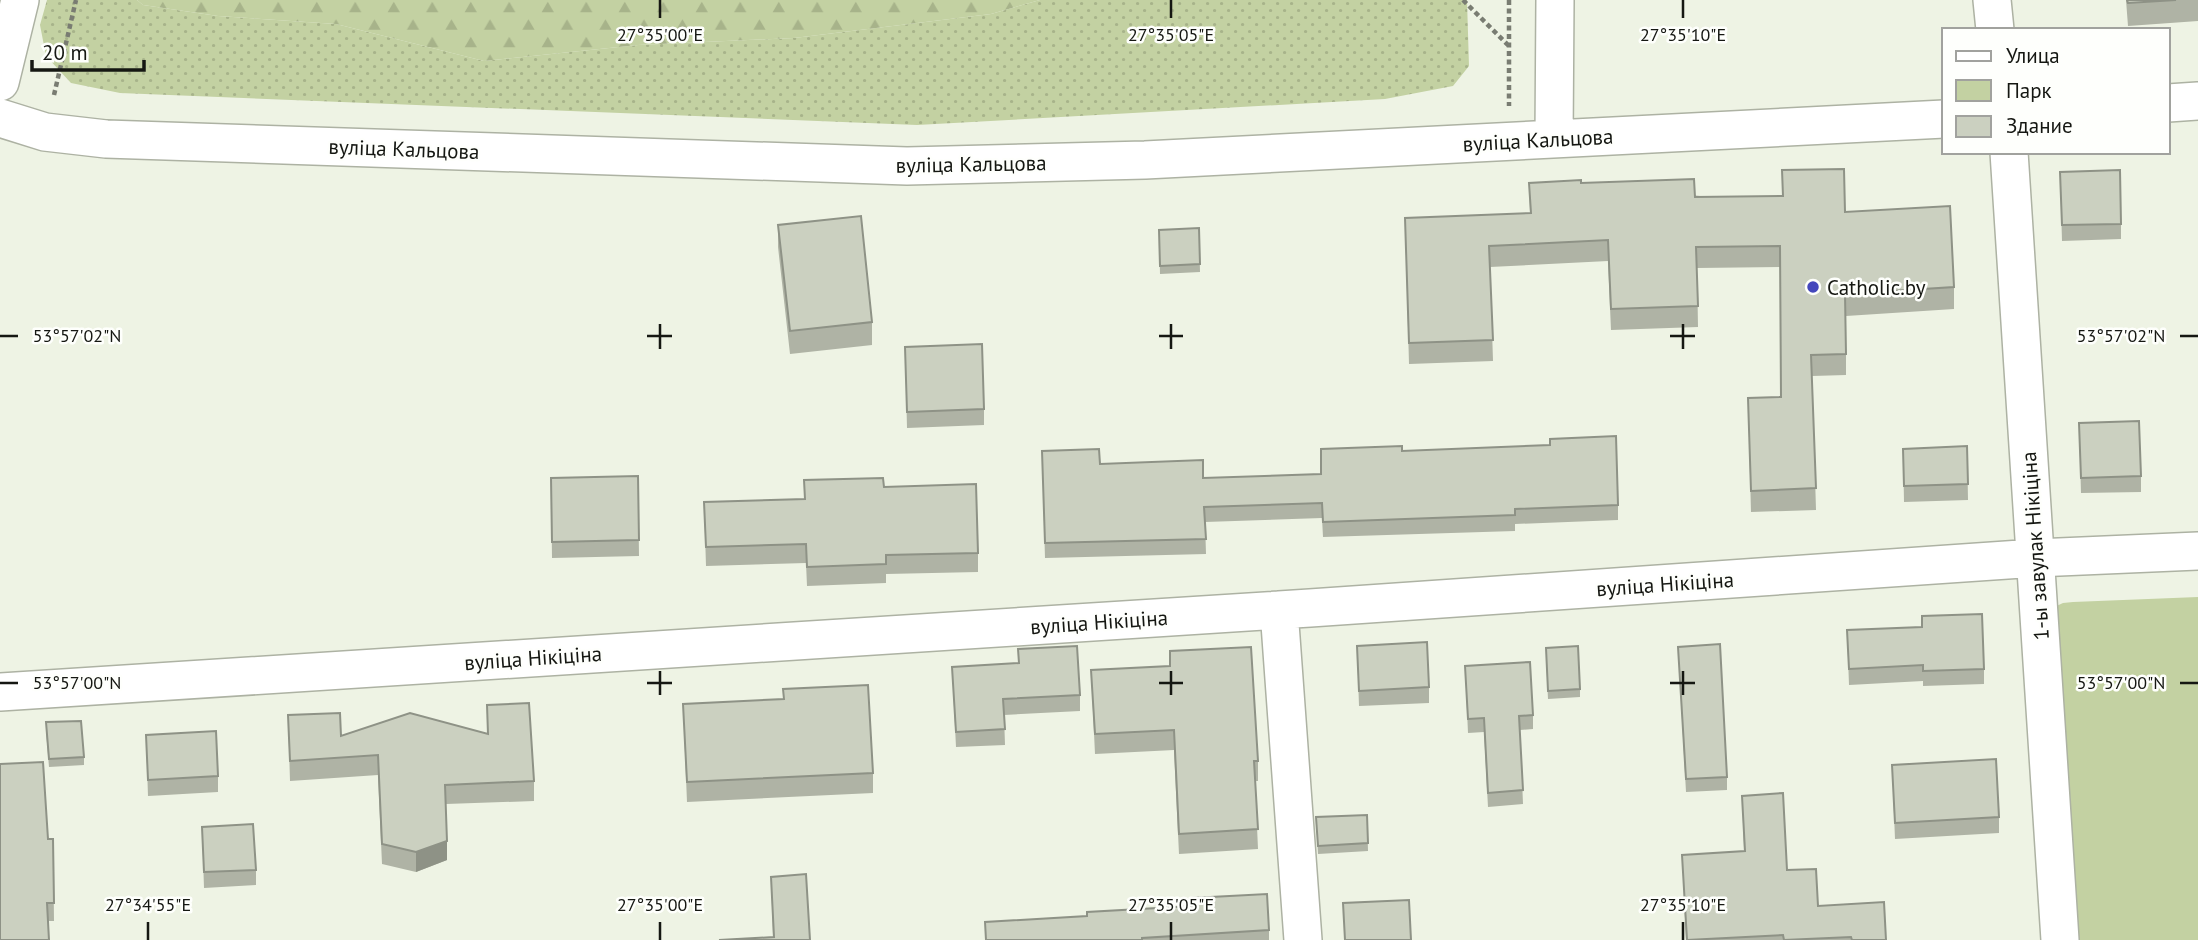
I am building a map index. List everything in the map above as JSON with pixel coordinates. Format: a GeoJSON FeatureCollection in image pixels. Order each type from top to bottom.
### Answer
{"type":"FeatureCollection","features":[{"type":"Feature","properties":{"kind":"street"},"geometry":{"type":"LineString","coordinates":[[2,58],[20,0]]}},
{"type":"Feature","properties":{"kind":"street"},"geometry":{"type":"LineString","coordinates":[[1554,139],[1555,0]]}},
{"type":"Feature","properties":{"kind":"street"},"geometry":{"type":"LineString","coordinates":[[1992,0],[1996,28]]}},
{"type":"Feature","properties":{"kind":"street"},"geometry":{"type":"LineString","coordinates":[[2170,103],[2198,101]]}},
{"type":"Feature","properties":{"kind":"street","name":"вуліца Кальцова"},"geometry":{"type":"LineString","coordinates":[[0,118],[45,132],[106,139],[907,166],[1158,159],[1942,120]]}},
{"type":"Feature","properties":{"kind":"street","name":"1-ы завулак Нікіціна"},"geometry":{"type":"LineString","coordinates":[[2009,154],[2060,940]]}},
{"type":"Feature","properties":{"kind":"street","name":"вуліца Нікіціна"},"geometry":{"type":"LineString","coordinates":[[0,692],[1279,610],[2036,558],[2198,551]]}},
{"type":"Feature","properties":{"kind":"street"},"geometry":{"type":"LineString","coordinates":[[1279,610],[1303,940]]}},
{"type":"Feature","properties":{"kind":"path"},"geometry":{"type":"LineString","coordinates":[[45,132],[76,0]]}},
{"type":"Feature","properties":{"kind":"path"},"geometry":{"type":"LineString","coordinates":[[1463,0],[1510,47]]}},
{"type":"Feature","properties":{"kind":"path"},"geometry":{"type":"LineString","coordinates":[[1508,142],[1509,0]]}},
{"type":"Feature","properties":{"kind":"green space"},"geometry":{"type":"Polygon","coordinates":[[[47,0],[137,0],[143,5],[218,16],[336,24],[484,61],[638,45],[794,38],[991,14],[1040,0],[1467,0],[1469,66],[1453,86],[1385,99],[917,125],[120,93],[71,83],[46,56],[40,25],[47,0]]]}},
{"type":"Feature","properties":{"kind":"green space"},"geometry":{"type":"Polygon","coordinates":[[[137,0],[1040,0],[991,14],[794,38],[638,45],[484,61],[336,24],[218,16],[143,5],[137,0]]]}},
{"type":"Feature","properties":{"kind":"green space"},"geometry":{"type":"Polygon","coordinates":[[[2198,597],[2198,940],[2068,940],[2052,608],[2073,602],[2198,597]]]}},
{"type":"Feature","properties":{"kind":"building"},"geometry":{"type":"Polygon","coordinates":[[[2127,0],[2176,0],[2128,3],[2127,0]]]}},
{"type":"Feature","properties":{"kind":"building"},"geometry":{"type":"Polygon","coordinates":[[[1844,169],[1845,212],[1950,206],[1954,287],[1845,294],[1846,354],[1811,355],[1816,488],[1751,491],[1748,398],[1781,397],[1780,246],[1696,247],[1698,306],[1611,309],[1608,240],[1489,246],[1493,340],[1409,343],[1405,218],[1531,213],[1529,183],[1694,179],[1695,197],[1783,196],[1782,170],[1844,169]]]}},
{"type":"Feature","properties":{"kind":"building"},"geometry":{"type":"Polygon","coordinates":[[[2120,170],[2121,224],[2062,225],[2060,172],[2120,170]]]}},
{"type":"Feature","properties":{"kind":"building"},"geometry":{"type":"Polygon","coordinates":[[[861,216],[872,322],[790,331],[778,225],[861,216]]]}},
{"type":"Feature","properties":{"kind":"building"},"geometry":{"type":"Polygon","coordinates":[[[1199,228],[1200,264],[1160,266],[1159,230],[1199,228]]]}},
{"type":"Feature","properties":{"kind":"building"},"geometry":{"type":"Polygon","coordinates":[[[982,344],[984,409],[907,412],[905,347],[982,344]]]}},
{"type":"Feature","properties":{"kind":"building"},"geometry":{"type":"Polygon","coordinates":[[[2139,421],[2141,476],[2081,478],[2079,423],[2139,421]]]}},
{"type":"Feature","properties":{"kind":"building"},"geometry":{"type":"Polygon","coordinates":[[[1616,436],[1618,505],[1515,509],[1515,515],[1323,522],[1322,503],[1204,507],[1206,539],[1045,543],[1042,451],[1099,449],[1100,464],[1203,460],[1203,478],[1321,474],[1321,449],[1402,446],[1402,451],[1550,445],[1550,439],[1616,436]]]}},
{"type":"Feature","properties":{"kind":"building"},"geometry":{"type":"Polygon","coordinates":[[[1967,446],[1968,484],[1904,486],[1903,449],[1967,446]]]}},
{"type":"Feature","properties":{"kind":"building"},"geometry":{"type":"Polygon","coordinates":[[[638,476],[639,540],[552,542],[551,478],[638,476]]]}},
{"type":"Feature","properties":{"kind":"building"},"geometry":{"type":"Polygon","coordinates":[[[883,478],[884,487],[976,484],[978,553],[886,555],[886,564],[807,567],[806,544],[706,547],[704,502],[805,499],[804,480],[883,478]]]}},
{"type":"Feature","properties":{"kind":"building"},"geometry":{"type":"Polygon","coordinates":[[[1982,614],[1984,669],[1923,671],[1923,665],[1849,669],[1847,630],[1922,627],[1922,616],[1982,614]]]}},
{"type":"Feature","properties":{"kind":"building"},"geometry":{"type":"Polygon","coordinates":[[[1427,642],[1429,687],[1359,691],[1357,646],[1427,642]]]}},
{"type":"Feature","properties":{"kind":"building"},"geometry":{"type":"Polygon","coordinates":[[[1720,644],[1727,777],[1686,779],[1678,647],[1720,644]]]}},
{"type":"Feature","properties":{"kind":"building"},"geometry":{"type":"Polygon","coordinates":[[[1077,646],[1080,695],[1003,699],[1005,729],[956,732],[952,667],[1019,663],[1018,649],[1077,646]]]}},
{"type":"Feature","properties":{"kind":"building"},"geometry":{"type":"Polygon","coordinates":[[[1578,646],[1580,689],[1548,691],[1546,648],[1578,646]]]}},
{"type":"Feature","properties":{"kind":"building"},"geometry":{"type":"Polygon","coordinates":[[[1251,647],[1258,761],[1254,761],[1258,829],[1179,834],[1174,730],[1095,734],[1091,670],[1170,666],[1170,651],[1251,647]]]}},
{"type":"Feature","properties":{"kind":"building"},"geometry":{"type":"Polygon","coordinates":[[[1530,662],[1533,715],[1519,716],[1523,790],[1488,793],[1484,718],[1468,719],[1465,666],[1530,662]]]}},
{"type":"Feature","properties":{"kind":"building"},"geometry":{"type":"Polygon","coordinates":[[[868,685],[873,773],[687,782],[683,704],[784,699],[783,689],[868,685]]]}},
{"type":"Feature","properties":{"kind":"building"},"geometry":{"type":"Polygon","coordinates":[[[529,703],[534,781],[445,785],[447,841],[416,852],[382,844],[378,755],[290,761],[288,715],[340,713],[341,736],[410,713],[488,734],[487,705],[529,703]]]}},
{"type":"Feature","properties":{"kind":"building"},"geometry":{"type":"Polygon","coordinates":[[[81,721],[84,757],[49,759],[46,722],[81,721]]]}},
{"type":"Feature","properties":{"kind":"building"},"geometry":{"type":"Polygon","coordinates":[[[216,731],[218,776],[148,780],[146,735],[216,731]]]}},
{"type":"Feature","properties":{"kind":"building"},"geometry":{"type":"Polygon","coordinates":[[[1996,759],[1999,817],[1895,823],[1892,765],[1996,759]]]}},
{"type":"Feature","properties":{"kind":"building"},"geometry":{"type":"Polygon","coordinates":[[[43,762],[48,839],[53,839],[54,903],[47,903],[49,940],[0,940],[0,764],[43,762]]]}},
{"type":"Feature","properties":{"kind":"building"},"geometry":{"type":"Polygon","coordinates":[[[1783,793],[1787,870],[1816,869],[1818,906],[1884,902],[1886,940],[1852,940],[1851,937],[1784,940],[1783,935],[1687,940],[1682,855],[1745,851],[1742,796],[1783,793]]]}},
{"type":"Feature","properties":{"kind":"building"},"geometry":{"type":"Polygon","coordinates":[[[1367,815],[1368,843],[1318,846],[1316,817],[1367,815]]]}},
{"type":"Feature","properties":{"kind":"building"},"geometry":{"type":"Polygon","coordinates":[[[253,824],[256,870],[204,872],[202,827],[253,824]]]}},
{"type":"Feature","properties":{"kind":"building"},"geometry":{"type":"Polygon","coordinates":[[[806,874],[810,940],[719,940],[774,937],[771,877],[806,874]]]}},
{"type":"Feature","properties":{"kind":"building"},"geometry":{"type":"Polygon","coordinates":[[[1267,894],[1269,930],[1142,940],[986,940],[985,922],[1087,916],[1087,912],[1193,906],[1192,898],[1267,894]]]}},
{"type":"Feature","properties":{"kind":"building"},"geometry":{"type":"Polygon","coordinates":[[[1409,900],[1411,940],[1345,940],[1343,903],[1409,900]]]}},
{"type":"Feature","properties":{"kind":"place","name":"Catholic.by"},"geometry":{"type":"Point","coordinates":[1813,287]}}]}
